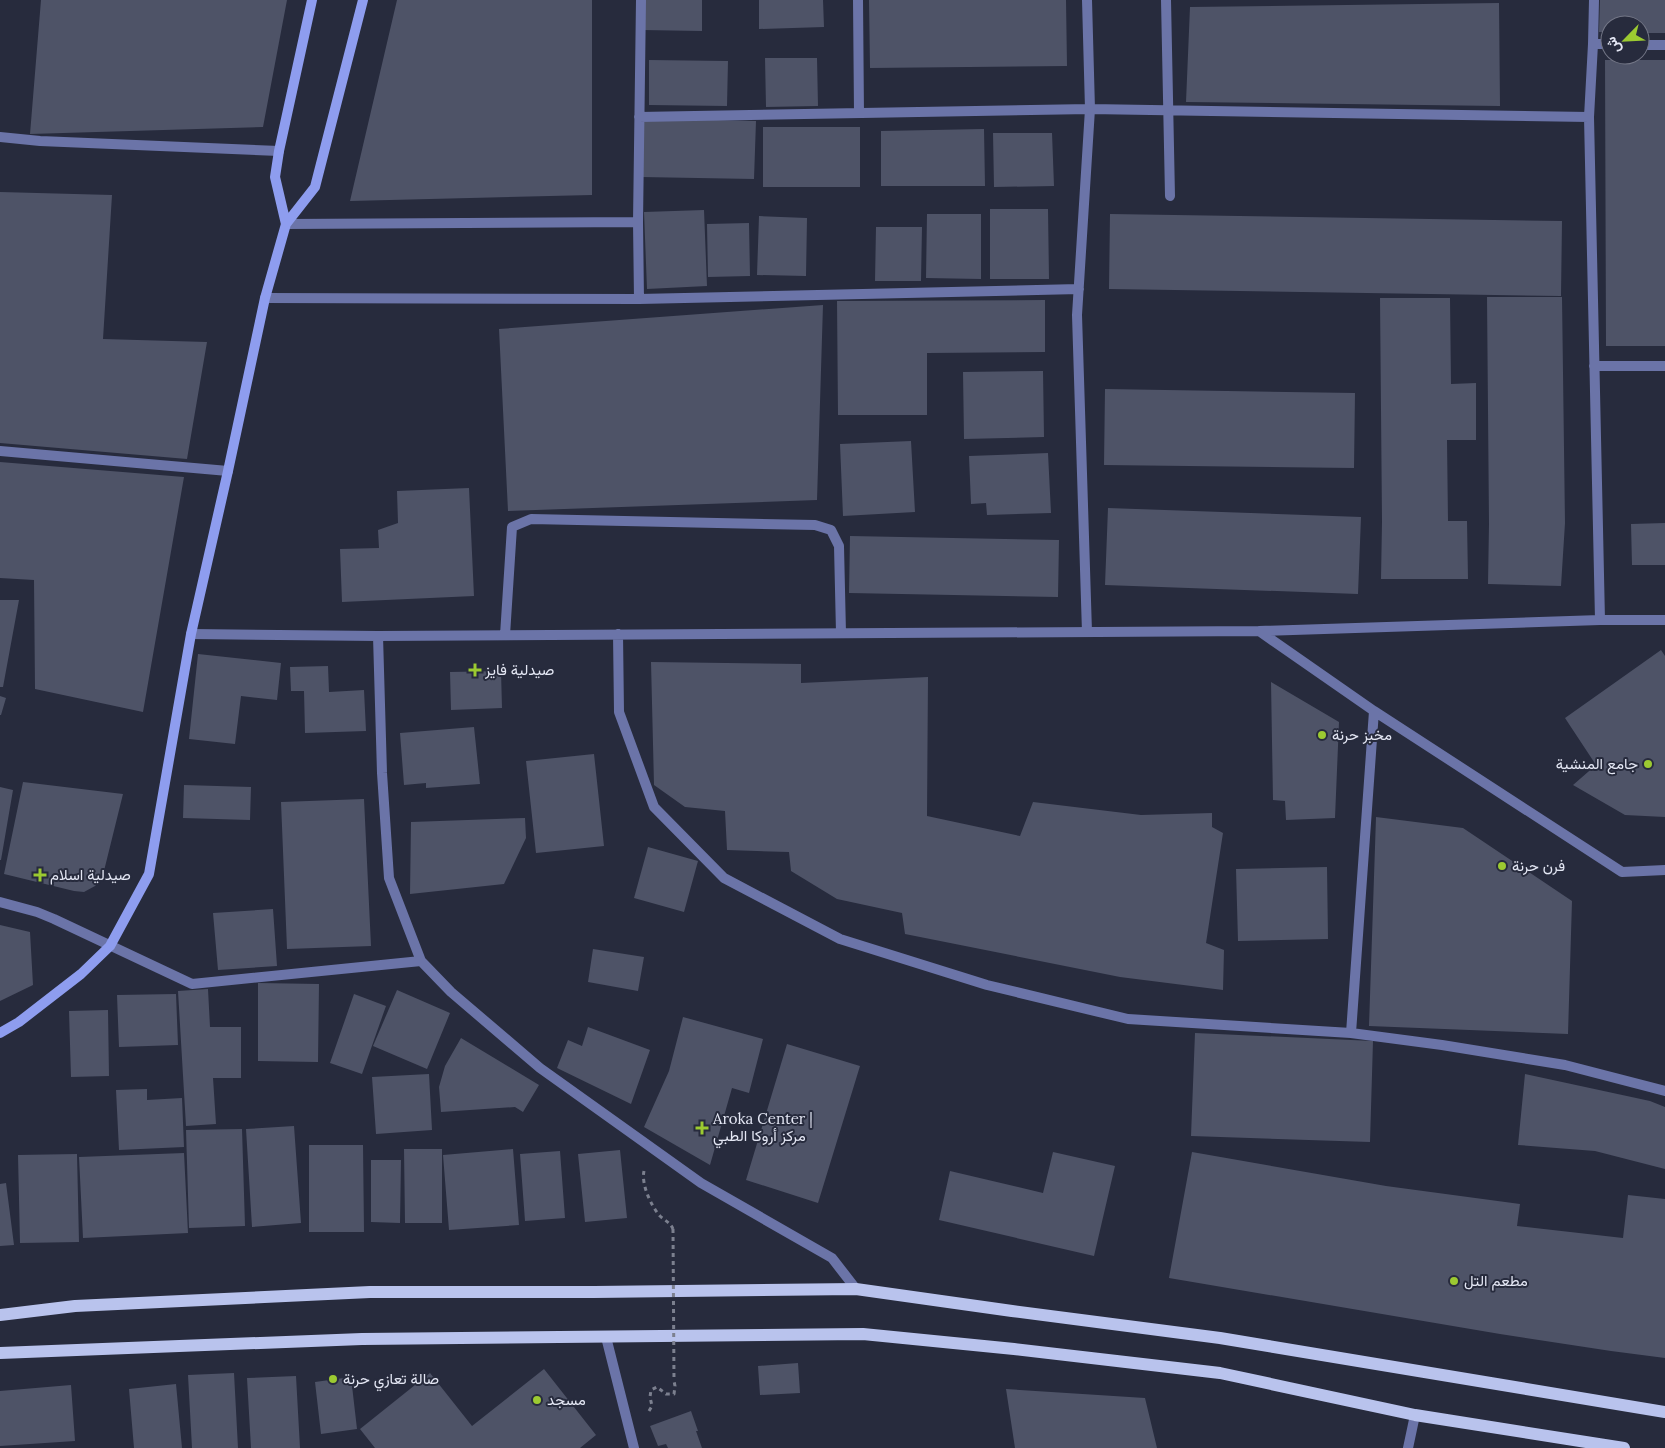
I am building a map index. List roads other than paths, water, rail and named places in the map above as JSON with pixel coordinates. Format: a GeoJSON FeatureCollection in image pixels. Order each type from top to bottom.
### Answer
{"type":"FeatureCollection","features":[{"type":"Feature","properties":{"kind":"main road"},"geometry":{"type":"LineString","coordinates":[[0,1315],[75,1306],[370,1292],[856,1290],[1220,1338],[1665,1412]]}},
{"type":"Feature","properties":{"kind":"main road"},"geometry":{"type":"LineString","coordinates":[[0,1353],[362,1338],[863,1334],[1220,1373],[1416,1415],[1624,1448]]}},
{"type":"Feature","properties":{"kind":"street"},"geometry":{"type":"LineString","coordinates":[[286,224],[274,177],[312,0]]}},
{"type":"Feature","properties":{"kind":"street"},"geometry":{"type":"LineString","coordinates":[[0,1033],[19,1022],[81,974],[110,946],[149,874],[191,634],[265,298],[286,224],[316,187],[363,0]]}},
{"type":"Feature","properties":{"kind":"street"},"geometry":{"type":"LineString","coordinates":[[639,299],[638,222],[641,0]]}},
{"type":"Feature","properties":{"kind":"street"},"geometry":{"type":"LineString","coordinates":[[858,0],[859,113]]}},
{"type":"Feature","properties":{"kind":"street"},"geometry":{"type":"LineString","coordinates":[[1087,632],[1077,315],[1090,109],[1088,0]]}},
{"type":"Feature","properties":{"kind":"street"},"geometry":{"type":"LineString","coordinates":[[1166,0],[1170,196]]}},
{"type":"Feature","properties":{"kind":"street"},"geometry":{"type":"LineString","coordinates":[[1594,0],[1594,44],[1589,117],[1600,620]]}},
{"type":"Feature","properties":{"kind":"street"},"geometry":{"type":"LineString","coordinates":[[1594,44],[1600,44]]}},
{"type":"Feature","properties":{"kind":"street"},"geometry":{"type":"LineString","coordinates":[[1650,45],[1665,45]]}},
{"type":"Feature","properties":{"kind":"street"},"geometry":{"type":"LineString","coordinates":[[639,117],[1090,109],[1589,117]]}},
{"type":"Feature","properties":{"kind":"street"},"geometry":{"type":"LineString","coordinates":[[0,137],[50,142],[279,151]]}},
{"type":"Feature","properties":{"kind":"street"},"geometry":{"type":"LineString","coordinates":[[286,224],[638,222]]}},
{"type":"Feature","properties":{"kind":"street"},"geometry":{"type":"LineString","coordinates":[[265,298],[639,299],[1079,289]]}},
{"type":"Feature","properties":{"kind":"street"},"geometry":{"type":"LineString","coordinates":[[1594,366],[1665,366]]}},
{"type":"Feature","properties":{"kind":"street"},"geometry":{"type":"LineString","coordinates":[[0,451],[228,470]]}},
{"type":"Feature","properties":{"kind":"street"},"geometry":{"type":"LineString","coordinates":[[505,635],[512,527],[531,518],[815,525],[831,530],[839,546],[841,633]]}},
{"type":"Feature","properties":{"kind":"street"},"geometry":{"type":"LineString","coordinates":[[191,634],[378,636],[1259,631],[1600,620],[1665,620]]}},
{"type":"Feature","properties":{"kind":"street"},"geometry":{"type":"LineString","coordinates":[[1259,631],[1374,710],[1622,872],[1665,870]]}},
{"type":"Feature","properties":{"kind":"street"},"geometry":{"type":"LineString","coordinates":[[618,634],[620,712],[654,807],[724,878],[840,939],[987,985],[1128,1019],[1351,1033],[1442,1045],[1565,1065],[1665,1091]]}},
{"type":"Feature","properties":{"kind":"street"},"geometry":{"type":"LineString","coordinates":[[378,636],[382,773],[389,878],[421,961],[451,992],[540,1068],[701,1183],[832,1258],[856,1290]]}},
{"type":"Feature","properties":{"kind":"street"},"geometry":{"type":"LineString","coordinates":[[1351,1033],[1374,710]]}},
{"type":"Feature","properties":{"kind":"street"},"geometry":{"type":"LineString","coordinates":[[0,902],[37,912],[192,984],[421,961]]}},
{"type":"Feature","properties":{"kind":"street"},"geometry":{"type":"LineString","coordinates":[[606,1337],[634,1448]]}},
{"type":"Feature","properties":{"kind":"street"},"geometry":{"type":"LineString","coordinates":[[1408,1448],[1416,1415]]}},
{"type":"Feature","properties":{"kind":"place","name":"صيدلية فايز"},"geometry":{"type":"Point","coordinates":[475,670]}},
{"type":"Feature","properties":{"kind":"place","name":"مخبز حرنة"},"geometry":{"type":"Point","coordinates":[1322,735]}},
{"type":"Feature","properties":{"kind":"place","name":"جامع المنشية"},"geometry":{"type":"Point","coordinates":[1648,764]}},
{"type":"Feature","properties":{"kind":"place","name":"فرن حرنة"},"geometry":{"type":"Point","coordinates":[1502,866]}},
{"type":"Feature","properties":{"kind":"place","name":"صيدلية اسلام"},"geometry":{"type":"Point","coordinates":[40,875]}},
{"type":"Feature","properties":{"kind":"place","name":"Aroka Center | مركز أروكا الطبي"},"geometry":{"type":"Point","coordinates":[702,1128]}},
{"type":"Feature","properties":{"kind":"place","name":"مطعم التل"},"geometry":{"type":"Point","coordinates":[1454,1281]}},
{"type":"Feature","properties":{"kind":"place","name":"صالة تعازي حرنة"},"geometry":{"type":"Point","coordinates":[333,1379]}},
{"type":"Feature","properties":{"kind":"place","name":"مسجد"},"geometry":{"type":"Point","coordinates":[537,1400]}}]}
